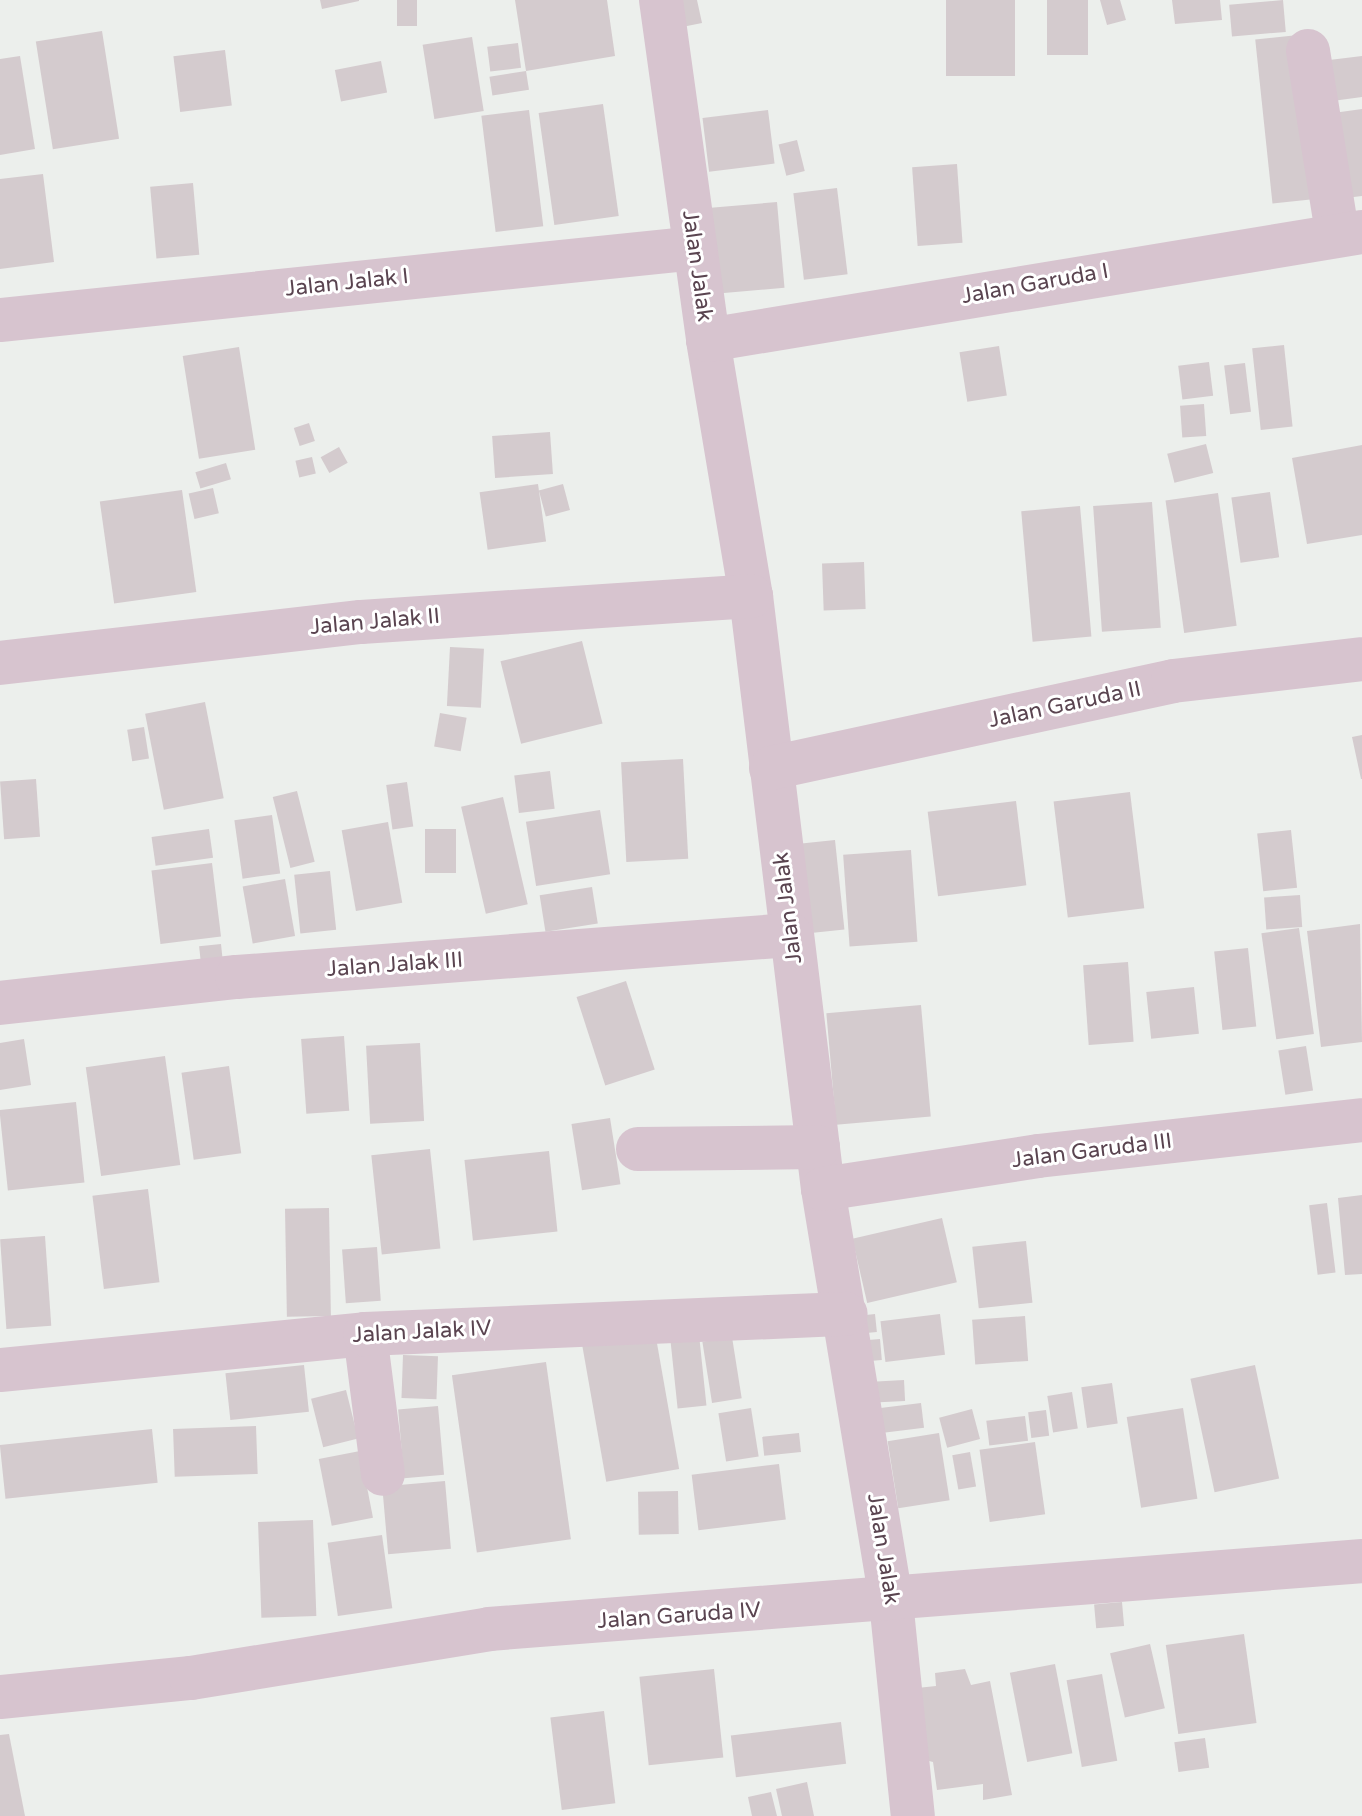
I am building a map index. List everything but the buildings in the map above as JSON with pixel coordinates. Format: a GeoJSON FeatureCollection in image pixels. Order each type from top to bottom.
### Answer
{"type":"FeatureCollection","features":[{"type":"Feature","properties":{"kind":"street","name":"Jalan Jalak"},"geometry":{"type":"LineString","coordinates":[[661,0],[708,340],[751,596],[790,935],[821,1168],[891,1601],[913,1816]]}},
{"type":"Feature","properties":{"kind":"street"},"geometry":{"type":"LineString","coordinates":[[1308,51],[1349,232]]}},
{"type":"Feature","properties":{"kind":"street","name":"Jalan Garuda I"},"geometry":{"type":"LineString","coordinates":[[708,340],[1349,232]]}},
{"type":"Feature","properties":{"kind":"street","name":"Jalan Jalak I"},"geometry":{"type":"LineString","coordinates":[[0,320],[695,248]]}},
{"type":"Feature","properties":{"kind":"street","name":"Jalan Jalak II"},"geometry":{"type":"LineString","coordinates":[[0,663],[361,622],[751,596]]}},
{"type":"Feature","properties":{"kind":"street","name":"Jalan Garuda II"},"geometry":{"type":"LineString","coordinates":[[771,768],[1173,681],[1362,659]]}},
{"type":"Feature","properties":{"kind":"street","name":"Jalan Jalak III"},"geometry":{"type":"LineString","coordinates":[[0,1003],[237,977],[790,935]]}},
{"type":"Feature","properties":{"kind":"street","name":"Jalan Garuda III"},"geometry":{"type":"LineString","coordinates":[[638,1149],[821,1168],[1038,1156],[1362,1120]]}},
{"type":"Feature","properties":{"kind":"street","name":"Jalan Jalak IV"},"geometry":{"type":"LineString","coordinates":[[0,1370],[365,1334],[846,1314]]}},
{"type":"Feature","properties":{"kind":"street"},"geometry":{"type":"LineString","coordinates":[[365,1334],[383,1474]]}},
{"type":"Feature","properties":{"kind":"street","name":"Jalan Garuda IV"},"geometry":{"type":"LineString","coordinates":[[0,1697],[191,1678],[489,1629],[891,1601],[1362,1561]]}}]}
